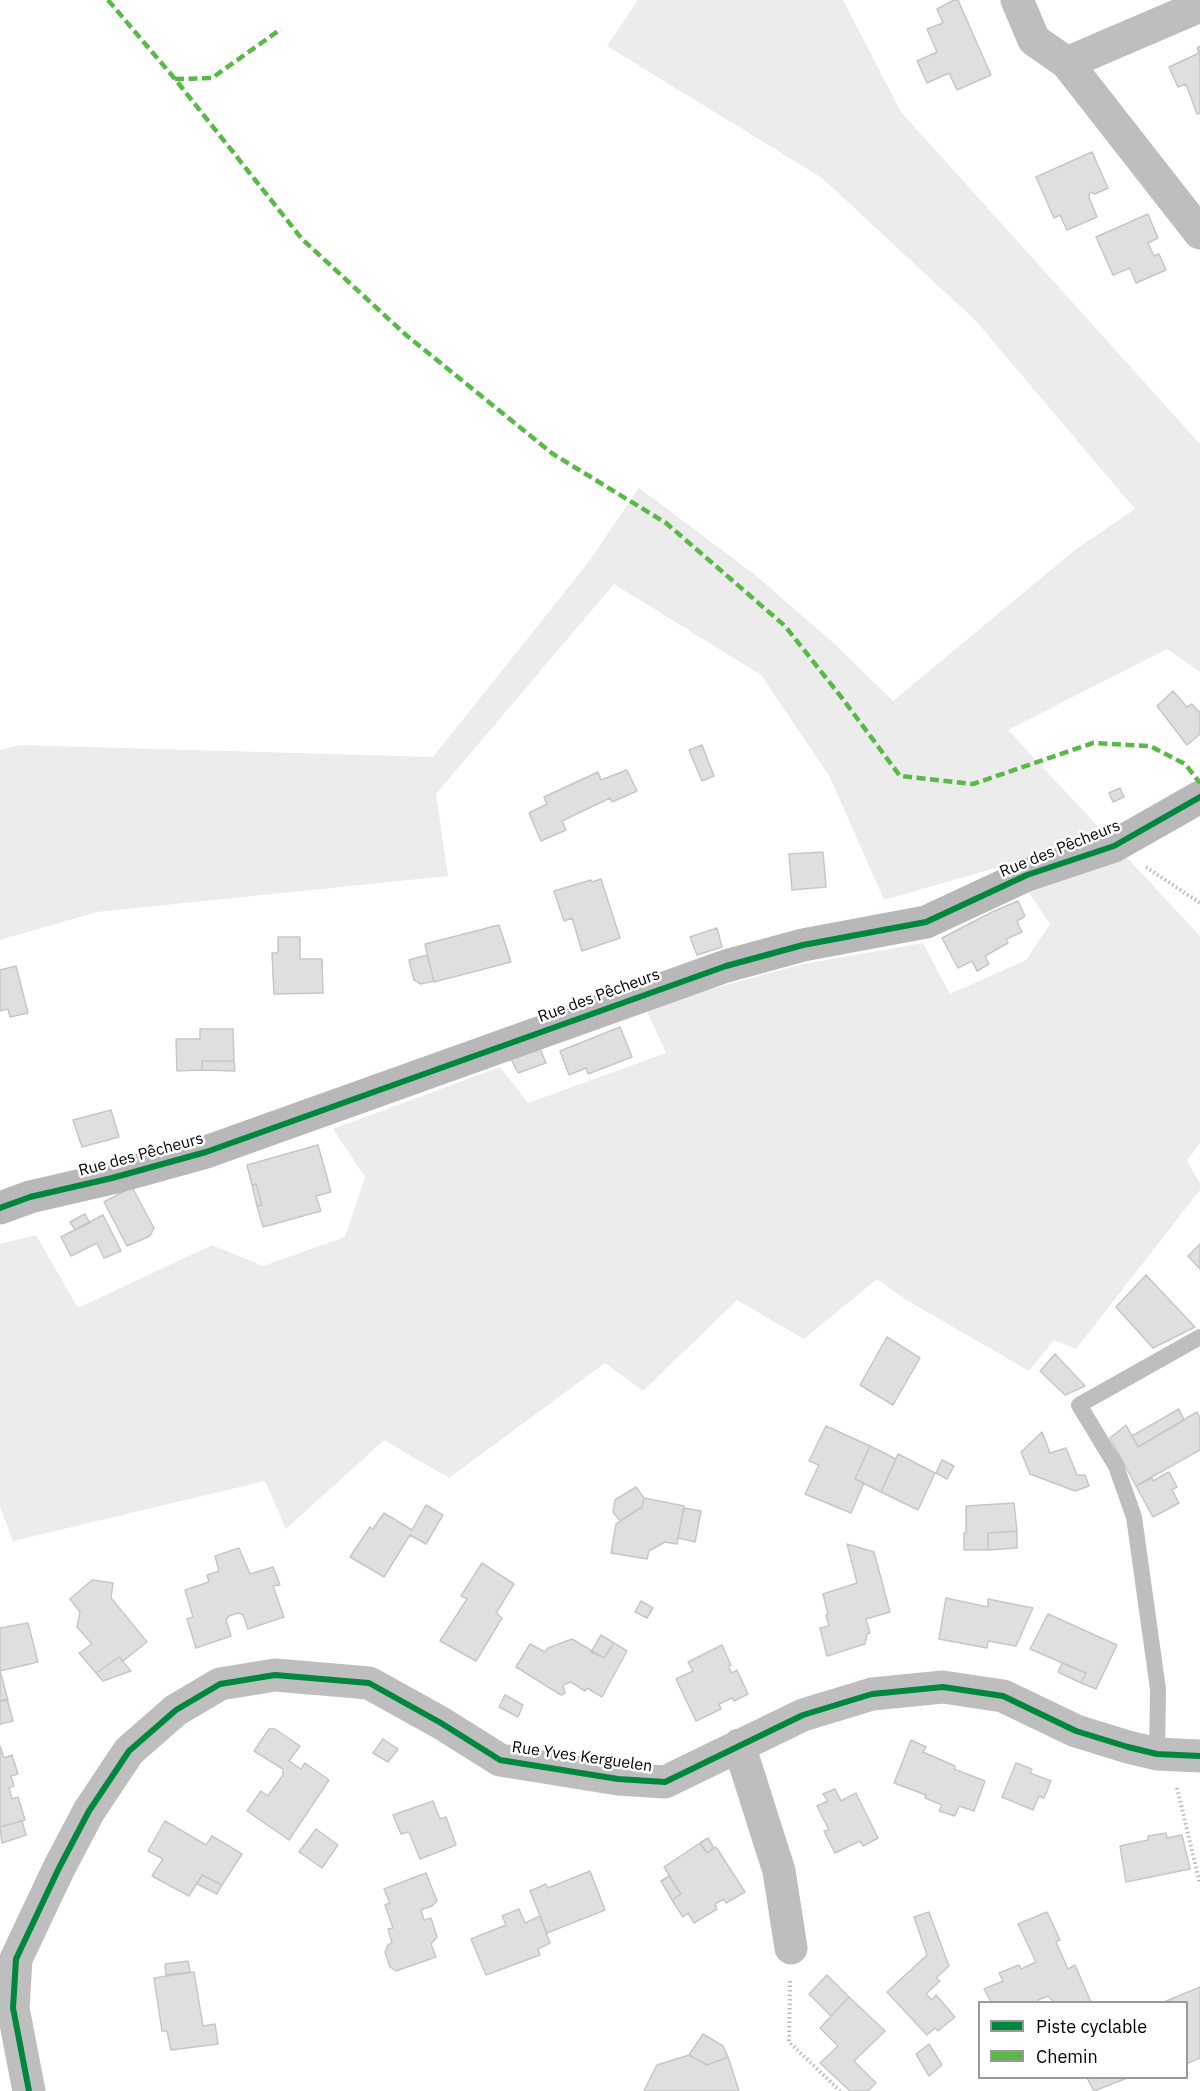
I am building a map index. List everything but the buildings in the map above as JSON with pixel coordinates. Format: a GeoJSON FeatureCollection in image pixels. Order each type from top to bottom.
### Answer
{"type":"FeatureCollection","features":[{"type":"Feature","properties":{"kind":"street"},"geometry":{"type":"LineString","coordinates":[[1017,0],[1034,40],[1067,63],[1200,233]]}},
{"type":"Feature","properties":{"kind":"street"},"geometry":{"type":"LineString","coordinates":[[1067,63],[1200,6]]}},
{"type":"Feature","properties":{"kind":"street","name":"Rue des Pêcheurs"},"geometry":{"type":"LineString","coordinates":[[0,1208],[30,1197],[112,1179],[206,1152],[726,966],[804,945],[926,922],[1027,875],[1114,846],[1200,797]]}},
{"type":"Feature","properties":{"kind":"street","name":"Rue Yves Kerguelen"},"geometry":{"type":"LineString","coordinates":[[29,2091],[6,2007],[16,1959],[89,1811],[129,1751],[176,1710],[220,1684],[275,1675],[369,1683],[441,1723],[500,1760],[618,1779],[665,1782],[803,1715],[872,1694],[943,1688],[1002,1696],[1076,1731],[1157,1754],[1200,1756]]}},
{"type":"Feature","properties":{"kind":"street"},"geometry":{"type":"LineString","coordinates":[[739,1745],[779,1871],[791,1948]]}},
{"type":"Feature","properties":{"kind":"lane"},"geometry":{"type":"LineString","coordinates":[[1157,1754],[1158,1689],[1134,1516],[1116,1466],[1079,1405],[1200,1337]]}},
{"type":"Feature","properties":{"kind":"path"},"geometry":{"type":"LineString","coordinates":[[1114,846],[1200,903]]}},
{"type":"Feature","properties":{"kind":"path"},"geometry":{"type":"LineString","coordinates":[[1157,1754],[1176,1784],[1200,1884]]}},
{"type":"Feature","properties":{"kind":"path"},"geometry":{"type":"LineString","coordinates":[[791,1948],[789,2042],[840,2091]]}},
{"type":"Feature","properties":{"kind":"shaded area"},"geometry":{"type":"Polygon","coordinates":[[[638,0],[843,0],[901,112],[1200,444],[1200,672],[1167,649],[1008,730],[1200,936],[1200,1143],[1187,1161],[1200,1184],[1200,1190],[1076,1349],[1054,1340],[1029,1371],[903,1298],[877,1279],[804,1339],[737,1300],[643,1391],[605,1363],[449,1478],[384,1440],[286,1529],[265,1481],[13,1541],[0,1507],[0,1244],[36,1235],[78,1308],[212,1245],[263,1266],[345,1237],[365,1177],[333,1129],[500,1067],[528,1103],[666,1053],[645,1007],[803,964],[923,943],[950,994],[1026,960],[1050,924],[1009,864],[884,900],[830,777],[761,675],[614,584],[436,794],[448,876],[97,912],[0,940],[0,750],[20,745],[433,757],[587,564],[639,488],[755,575],[837,646],[893,701],[1075,550],[1135,509],[976,321],[822,178],[607,46],[638,0]]]}},
{"type":"Feature","properties":{"kind":"marked path"},"geometry":{"type":"LineString","coordinates":[[108,0],[175,79],[302,239],[406,335],[553,454],[666,523],[785,626],[900,776],[973,784],[1093,743],[1150,746],[1185,764],[1200,783]]}},
{"type":"Feature","properties":{"kind":"marked path"},"geometry":{"type":"LineString","coordinates":[[175,79],[212,78],[281,29]]}},
{"type":"Feature","properties":{"kind":"cycle path"},"geometry":{"type":"LineString","coordinates":[[0,1208],[30,1197],[112,1178],[206,1152],[726,966],[803,945],[926,922],[1027,875],[1114,846],[1200,797]]}},
{"type":"Feature","properties":{"kind":"cycle path"},"geometry":{"type":"LineString","coordinates":[[29,2091],[13,2008],[16,1959],[89,1811],[129,1751],[176,1710],[220,1684],[275,1675],[369,1683],[441,1723],[500,1760],[618,1779],[665,1782],[803,1715],[872,1694],[943,1687],[1003,1696],[1076,1731],[1128,1747],[1157,1754],[1200,1756]]}}]}
